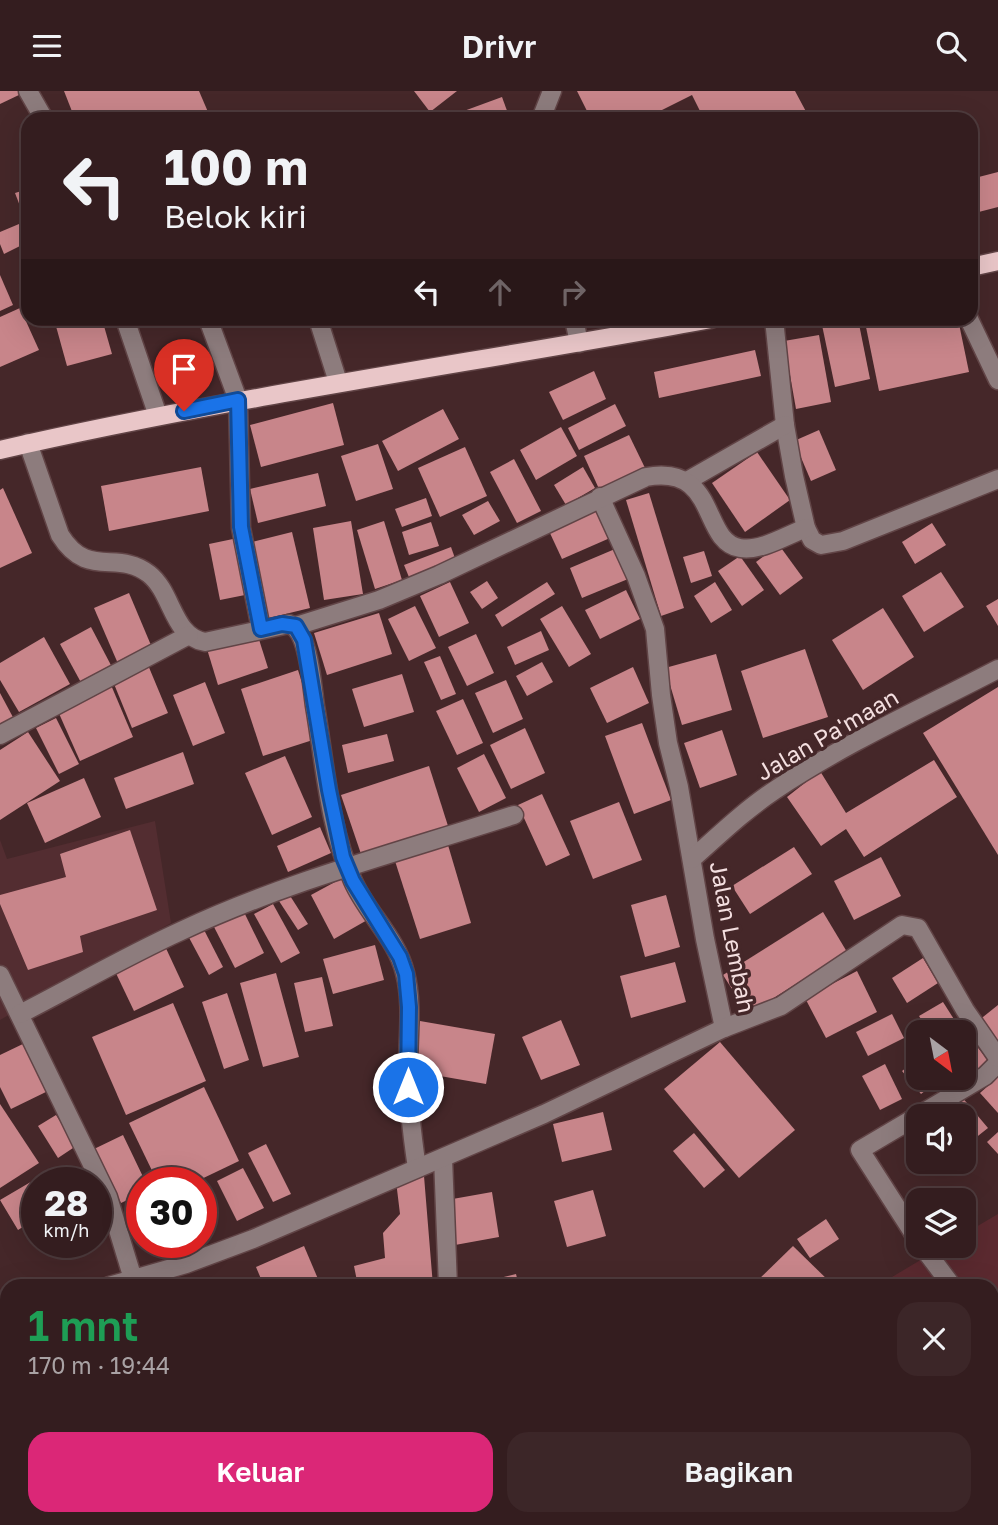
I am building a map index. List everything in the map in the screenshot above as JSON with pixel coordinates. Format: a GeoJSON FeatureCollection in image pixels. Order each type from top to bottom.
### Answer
{"type":"FeatureCollection","features":[{"type":"Feature","properties":{"kind":"main road"},"geometry":{"type":"LineString","coordinates":[[978,265],[998,261]]}},
{"type":"Feature","properties":{"kind":"main road"},"geometry":{"type":"LineString","coordinates":[[0,450],[238,400],[672,326]]}},
{"type":"Feature","properties":{"kind":"street"},"geometry":{"type":"LineString","coordinates":[[28,91],[40,112]]}},
{"type":"Feature","properties":{"kind":"street"},"geometry":{"type":"LineString","coordinates":[[544,112],[552,91]]}},
{"type":"Feature","properties":{"kind":"street"},"geometry":{"type":"LineString","coordinates":[[127,326],[158,416]]}},
{"type":"Feature","properties":{"kind":"street"},"geometry":{"type":"LineString","coordinates":[[211,326],[238,400],[241,527],[261,629]]}},
{"type":"Feature","properties":{"kind":"street"},"geometry":{"type":"LineString","coordinates":[[320,326],[338,382]]}},
{"type":"Feature","properties":{"kind":"street"},"geometry":{"type":"LineString","coordinates":[[575,326],[579,343]]}},
{"type":"Feature","properties":{"kind":"street"},"geometry":{"type":"LineString","coordinates":[[775,326],[785,425],[806,528],[813,540],[821,545],[843,541],[998,479]]}},
{"type":"Feature","properties":{"kind":"street"},"geometry":{"type":"LineString","coordinates":[[971,326],[998,380]]}},
{"type":"Feature","properties":{"kind":"street"},"geometry":{"type":"LineString","coordinates":[[687,481],[785,425]]}},
{"type":"Feature","properties":{"kind":"street"},"geometry":{"type":"LineString","coordinates":[[28,443],[60,535],[66,545],[78,557],[95,563],[134,565],[150,575],[162,589],[182,628],[196,641],[205,642],[282,624],[296,626],[379,600],[484,554],[646,477],[664,474],[687,481],[728,543],[739,548],[754,548],[806,528]]}},
{"type":"Feature","properties":{"kind":"street","name":"Jalan Lembah"},"geometry":{"type":"LineString","coordinates":[[600,497],[636,576],[655,629],[668,743],[724,1028],[781,1006],[902,925],[918,927],[965,1010],[998,1060],[985,1076],[860,1150],[906,1222]]}},
{"type":"Feature","properties":{"kind":"street"},"geometry":{"type":"LineString","coordinates":[[296,626],[304,640],[336,830],[359,892],[400,957],[406,974],[409,1007],[409,1104],[418,1168]]}},
{"type":"Feature","properties":{"kind":"street"},"geometry":{"type":"LineString","coordinates":[[0,735],[189,635]]}},
{"type":"Feature","properties":{"kind":"street","name":"Jalan Pa'maan"},"geometry":{"type":"LineString","coordinates":[[692,859],[775,790],[851,744],[998,670]]}},
{"type":"Feature","properties":{"kind":"street"},"geometry":{"type":"LineString","coordinates":[[20,1014],[181,931],[232,909],[514,815]]}},
{"type":"Feature","properties":{"kind":"street"},"geometry":{"type":"LineString","coordinates":[[0,975],[108,1197],[133,1279],[186,1264],[253,1239],[567,1103],[724,1028]]}},
{"type":"Feature","properties":{"kind":"street"},"geometry":{"type":"LineString","coordinates":[[443,1158],[448,1279]]}},
{"type":"Feature","properties":{"kind":"street","name":"Jalan Lembah"},"geometry":{"type":"LineString","coordinates":[[931,1258],[947,1279]]}},
{"type":"Feature","properties":{"kind":"shaded area"},"geometry":{"type":"Polygon","coordinates":[[[155,821],[171,923],[0,1020],[0,840],[7,859],[155,821]]]}},
{"type":"Feature","properties":{"kind":"shaded area"},"geometry":{"type":"Polygon","coordinates":[[[998,1214],[998,1279],[889,1279],[924,1258],[976,1258],[976,1227],[998,1214]]]}},
{"type":"Feature","properties":{"kind":"building"},"geometry":{"type":"Polygon","coordinates":[[[0,91],[19,91],[21,94],[0,104],[0,91]]]}},
{"type":"Feature","properties":{"kind":"building"},"geometry":{"type":"Polygon","coordinates":[[[64,91],[199,91],[208,112],[72,112],[64,91]]]}},
{"type":"Feature","properties":{"kind":"building"},"geometry":{"type":"Polygon","coordinates":[[[414,91],[457,91],[430,112],[414,91]]]}},
{"type":"Feature","properties":{"kind":"building"},"geometry":{"type":"Polygon","coordinates":[[[577,91],[795,91],[806,112],[700,112],[692,95],[658,112],[588,112],[577,91]]]}},
{"type":"Feature","properties":{"kind":"building"},"geometry":{"type":"Polygon","coordinates":[[[502,97],[507,112],[461,112],[502,97]]]}},
{"type":"Feature","properties":{"kind":"building"},"geometry":{"type":"Polygon","coordinates":[[[998,172],[998,207],[978,212],[978,177],[998,172]]]}},
{"type":"Feature","properties":{"kind":"building"},"geometry":{"type":"Polygon","coordinates":[[[21,191],[21,209],[15,193],[21,191]]]}},
{"type":"Feature","properties":{"kind":"building"},"geometry":{"type":"Polygon","coordinates":[[[19,224],[21,246],[4,254],[0,244],[0,232],[19,224]]]}},
{"type":"Feature","properties":{"kind":"building"},"geometry":{"type":"Polygon","coordinates":[[[0,275],[13,305],[0,311],[0,275]]]}},
{"type":"Feature","properties":{"kind":"building"},"geometry":{"type":"Polygon","coordinates":[[[20,308],[21,326],[28,326],[39,350],[0,367],[0,317],[20,308]]]}},
{"type":"Feature","properties":{"kind":"building"},"geometry":{"type":"Polygon","coordinates":[[[56,326],[104,326],[112,354],[67,366],[56,326]]]}},
{"type":"Feature","properties":{"kind":"building"},"geometry":{"type":"Polygon","coordinates":[[[822,326],[859,326],[870,379],[835,387],[822,326]]]}},
{"type":"Feature","properties":{"kind":"building"},"geometry":{"type":"Polygon","coordinates":[[[866,326],[959,326],[969,372],[879,391],[866,326]]]}},
{"type":"Feature","properties":{"kind":"building"},"geometry":{"type":"Polygon","coordinates":[[[819,335],[831,402],[796,409],[784,341],[819,335]]]}},
{"type":"Feature","properties":{"kind":"building"},"geometry":{"type":"Polygon","coordinates":[[[755,350],[761,376],[659,398],[654,372],[755,350]]]}},
{"type":"Feature","properties":{"kind":"building"},"geometry":{"type":"Polygon","coordinates":[[[594,371],[606,399],[563,420],[549,392],[594,371]]]}},
{"type":"Feature","properties":{"kind":"building"},"geometry":{"type":"Polygon","coordinates":[[[333,403],[344,445],[261,467],[250,425],[333,403]]]}},
{"type":"Feature","properties":{"kind":"building"},"geometry":{"type":"Polygon","coordinates":[[[615,404],[626,426],[579,450],[568,428],[615,404]]]}},
{"type":"Feature","properties":{"kind":"building"},"geometry":{"type":"Polygon","coordinates":[[[443,409],[459,439],[398,471],[382,441],[443,409]]]}},
{"type":"Feature","properties":{"kind":"building"},"geometry":{"type":"Polygon","coordinates":[[[561,427],[577,456],[536,480],[520,450],[561,427]]]}},
{"type":"Feature","properties":{"kind":"building"},"geometry":{"type":"Polygon","coordinates":[[[819,430],[836,470],[811,481],[794,441],[819,430]]]}},
{"type":"Feature","properties":{"kind":"building"},"geometry":{"type":"Polygon","coordinates":[[[629,435],[646,470],[600,491],[584,456],[629,435]]]}},
{"type":"Feature","properties":{"kind":"building"},"geometry":{"type":"Polygon","coordinates":[[[378,444],[393,489],[356,501],[341,456],[378,444]]]}},
{"type":"Feature","properties":{"kind":"building"},"geometry":{"type":"Polygon","coordinates":[[[465,447],[487,496],[440,517],[418,468],[465,447]]]}},
{"type":"Feature","properties":{"kind":"building"},"geometry":{"type":"Polygon","coordinates":[[[757,452],[790,500],[745,532],[712,483],[757,452]]]}},
{"type":"Feature","properties":{"kind":"building"},"geometry":{"type":"Polygon","coordinates":[[[514,459],[541,511],[517,523],[490,472],[514,459]]]}},
{"type":"Feature","properties":{"kind":"building"},"geometry":{"type":"Polygon","coordinates":[[[201,467],[209,511],[109,531],[101,486],[201,467]]]}},
{"type":"Feature","properties":{"kind":"building"},"geometry":{"type":"Polygon","coordinates":[[[583,467],[595,488],[566,505],[554,485],[583,467]]]}},
{"type":"Feature","properties":{"kind":"building"},"geometry":{"type":"Polygon","coordinates":[[[318,473],[326,506],[258,523],[250,489],[318,473]]]}},
{"type":"Feature","properties":{"kind":"building"},"geometry":{"type":"Polygon","coordinates":[[[3,488],[32,553],[0,568],[0,490],[3,488]]]}},
{"type":"Feature","properties":{"kind":"building"},"geometry":{"type":"Polygon","coordinates":[[[649,493],[684,608],[661,616],[626,500],[649,493]]]}},
{"type":"Feature","properties":{"kind":"building"},"geometry":{"type":"Polygon","coordinates":[[[426,498],[432,516],[402,527],[395,509],[426,498]]]}},
{"type":"Feature","properties":{"kind":"building"},"geometry":{"type":"Polygon","coordinates":[[[488,501],[500,521],[474,535],[462,515],[488,501]]]}},
{"type":"Feature","properties":{"kind":"building"},"geometry":{"type":"Polygon","coordinates":[[[598,510],[610,538],[562,559],[549,531],[598,510]]]}},
{"type":"Feature","properties":{"kind":"building"},"geometry":{"type":"Polygon","coordinates":[[[351,521],[363,594],[324,600],[313,528],[351,521]]]}},
{"type":"Feature","properties":{"kind":"building"},"geometry":{"type":"Polygon","coordinates":[[[384,521],[402,580],[375,589],[357,530],[384,521]]]}},
{"type":"Feature","properties":{"kind":"building"},"geometry":{"type":"Polygon","coordinates":[[[431,522],[439,546],[409,555],[402,532],[431,522]]]}},
{"type":"Feature","properties":{"kind":"building"},"geometry":{"type":"Polygon","coordinates":[[[932,523],[946,545],[915,564],[902,542],[932,523]]]}},
{"type":"Feature","properties":{"kind":"building"},"geometry":{"type":"Polygon","coordinates":[[[292,532],[310,608],[265,619],[248,543],[292,532]]]}},
{"type":"Feature","properties":{"kind":"building"},"geometry":{"type":"Polygon","coordinates":[[[233,539],[245,595],[220,600],[209,544],[233,539]]]}},
{"type":"Feature","properties":{"kind":"building"},"geometry":{"type":"Polygon","coordinates":[[[779,545],[803,578],[780,595],[756,562],[779,545]]]}},
{"type":"Feature","properties":{"kind":"building"},"geometry":{"type":"Polygon","coordinates":[[[451,547],[457,564],[411,582],[404,565],[451,547]]]}},
{"type":"Feature","properties":{"kind":"building"},"geometry":{"type":"Polygon","coordinates":[[[615,549],[628,579],[582,598],[570,568],[615,549]]]}},
{"type":"Feature","properties":{"kind":"building"},"geometry":{"type":"Polygon","coordinates":[[[704,551],[712,576],[691,583],[683,557],[704,551]]]}},
{"type":"Feature","properties":{"kind":"building"},"geometry":{"type":"Polygon","coordinates":[[[740,556],[764,590],[742,606],[718,571],[740,556]]]}},
{"type":"Feature","properties":{"kind":"building"},"geometry":{"type":"Polygon","coordinates":[[[941,572],[964,607],[924,632],[902,596],[941,572]]]}},
{"type":"Feature","properties":{"kind":"building"},"geometry":{"type":"Polygon","coordinates":[[[487,581],[498,598],[482,609],[470,592],[487,581]]]}},
{"type":"Feature","properties":{"kind":"building"},"geometry":{"type":"Polygon","coordinates":[[[450,582],[469,623],[439,637],[420,596],[450,582]]]}},
{"type":"Feature","properties":{"kind":"building"},"geometry":{"type":"Polygon","coordinates":[[[547,582],[555,594],[502,627],[495,615],[547,582]]]}},
{"type":"Feature","properties":{"kind":"building"},"geometry":{"type":"Polygon","coordinates":[[[715,582],[732,610],[711,623],[694,596],[715,582]]]}},
{"type":"Feature","properties":{"kind":"building"},"geometry":{"type":"Polygon","coordinates":[[[626,590],[640,619],[600,639],[585,610],[626,590]]]}},
{"type":"Feature","properties":{"kind":"building"},"geometry":{"type":"Polygon","coordinates":[[[129,593],[153,650],[119,666],[94,608],[129,593]]]}},
{"type":"Feature","properties":{"kind":"building"},"geometry":{"type":"Polygon","coordinates":[[[998,599],[998,626],[986,606],[998,599]]]}},
{"type":"Feature","properties":{"kind":"building"},"geometry":{"type":"Polygon","coordinates":[[[415,606],[436,648],[409,661],[388,619],[415,606]]]}},
{"type":"Feature","properties":{"kind":"building"},"geometry":{"type":"Polygon","coordinates":[[[562,606],[591,654],[569,667],[540,619],[562,606]]]}},
{"type":"Feature","properties":{"kind":"building"},"geometry":{"type":"Polygon","coordinates":[[[883,608],[914,657],[863,690],[832,640],[883,608]]]}},
{"type":"Feature","properties":{"kind":"building"},"geometry":{"type":"Polygon","coordinates":[[[379,613],[392,654],[327,675],[314,633],[379,613]]]}},
{"type":"Feature","properties":{"kind":"building"},"geometry":{"type":"Polygon","coordinates":[[[91,627],[114,671],[84,688],[60,644],[91,627]]]}},
{"type":"Feature","properties":{"kind":"building"},"geometry":{"type":"Polygon","coordinates":[[[541,631],[549,650],[515,665],[507,647],[541,631]]]}},
{"type":"Feature","properties":{"kind":"building"},"geometry":{"type":"Polygon","coordinates":[[[257,633],[268,668],[218,685],[207,649],[257,633]]]}},
{"type":"Feature","properties":{"kind":"building"},"geometry":{"type":"Polygon","coordinates":[[[476,634],[494,673],[467,686],[448,647],[476,634]]]}},
{"type":"Feature","properties":{"kind":"building"},"geometry":{"type":"Polygon","coordinates":[[[44,637],[70,684],[19,712],[0,680],[0,663],[44,637]]]}},
{"type":"Feature","properties":{"kind":"building"},"geometry":{"type":"Polygon","coordinates":[[[805,649],[828,717],[763,738],[741,671],[805,649]]]}},
{"type":"Feature","properties":{"kind":"building"},"geometry":{"type":"Polygon","coordinates":[[[716,654],[732,710],[682,725],[665,668],[716,654]]]}},
{"type":"Feature","properties":{"kind":"building"},"geometry":{"type":"Polygon","coordinates":[[[440,656],[456,694],[441,700],[424,662],[440,656]]]}},
{"type":"Feature","properties":{"kind":"building"},"geometry":{"type":"Polygon","coordinates":[[[542,662],[553,682],[527,696],[516,676],[542,662]]]}},
{"type":"Feature","properties":{"kind":"building"},"geometry":{"type":"Polygon","coordinates":[[[148,665],[168,713],[132,728],[112,679],[148,665]]]}},
{"type":"Feature","properties":{"kind":"building"},"geometry":{"type":"Polygon","coordinates":[[[633,667],[649,703],[607,723],[590,688],[633,667]]]}},
{"type":"Feature","properties":{"kind":"building"},"geometry":{"type":"Polygon","coordinates":[[[298,670],[319,738],[263,756],[241,689],[298,670]]]}},
{"type":"Feature","properties":{"kind":"building"},"geometry":{"type":"Polygon","coordinates":[[[402,674],[414,712],[364,727],[352,689],[402,674]]]}},
{"type":"Feature","properties":{"kind":"building"},"geometry":{"type":"Polygon","coordinates":[[[506,680],[523,719],[493,733],[475,693],[506,680]]]}},
{"type":"Feature","properties":{"kind":"building"},"geometry":{"type":"Polygon","coordinates":[[[205,682],[225,733],[193,746],[173,695],[205,682]]]}},
{"type":"Feature","properties":{"kind":"building"},"geometry":{"type":"Polygon","coordinates":[[[111,685],[133,737],[80,761],[57,709],[111,685]]]}},
{"type":"Feature","properties":{"kind":"building"},"geometry":{"type":"Polygon","coordinates":[[[998,687],[998,855],[923,733],[998,687]]]}},
{"type":"Feature","properties":{"kind":"building"},"geometry":{"type":"Polygon","coordinates":[[[0,693],[15,721],[0,729],[0,693]]]}},
{"type":"Feature","properties":{"kind":"building"},"geometry":{"type":"Polygon","coordinates":[[[463,699],[483,743],[457,755],[436,711],[463,699]]]}},
{"type":"Feature","properties":{"kind":"building"},"geometry":{"type":"Polygon","coordinates":[[[56,718],[79,764],[59,774],[36,728],[56,718]]]}},
{"type":"Feature","properties":{"kind":"building"},"geometry":{"type":"Polygon","coordinates":[[[642,723],[671,800],[634,814],[605,736],[642,723]]]}},
{"type":"Feature","properties":{"kind":"building"},"geometry":{"type":"Polygon","coordinates":[[[525,728],[545,773],[511,789],[490,745],[525,728]]]}},
{"type":"Feature","properties":{"kind":"building"},"geometry":{"type":"Polygon","coordinates":[[[722,730],[737,775],[700,788],[684,743],[722,730]]]}},
{"type":"Feature","properties":{"kind":"building"},"geometry":{"type":"Polygon","coordinates":[[[28,732],[60,781],[0,820],[0,750],[28,732]]]}},
{"type":"Feature","properties":{"kind":"building"},"geometry":{"type":"Polygon","coordinates":[[[387,734],[394,761],[348,773],[342,745],[387,734]]]}},
{"type":"Feature","properties":{"kind":"building"},"geometry":{"type":"Polygon","coordinates":[[[183,752],[194,784],[126,809],[114,778],[183,752]]]}},
{"type":"Feature","properties":{"kind":"building"},"geometry":{"type":"Polygon","coordinates":[[[484,754],[506,798],[479,812],[457,768],[484,754]]]}},
{"type":"Feature","properties":{"kind":"building"},"geometry":{"type":"Polygon","coordinates":[[[285,756],[312,817],[272,835],[245,773],[285,756]]]}},
{"type":"Feature","properties":{"kind":"building"},"geometry":{"type":"Polygon","coordinates":[[[934,760],[957,797],[864,857],[846,829],[821,846],[787,797],[820,771],[846,813],[934,760]]]}},
{"type":"Feature","properties":{"kind":"building"},"geometry":{"type":"Polygon","coordinates":[[[429,766],[448,826],[361,854],[341,795],[429,766]]]}},
{"type":"Feature","properties":{"kind":"building"},"geometry":{"type":"Polygon","coordinates":[[[84,778],[101,817],[45,843],[27,803],[84,778]]]}},
{"type":"Feature","properties":{"kind":"building"},"geometry":{"type":"Polygon","coordinates":[[[542,794],[570,855],[546,866],[518,805],[542,794]]]}},
{"type":"Feature","properties":{"kind":"building"},"geometry":{"type":"Polygon","coordinates":[[[619,802],[642,860],[593,879],[570,821],[619,802]]]}},
{"type":"Feature","properties":{"kind":"building"},"geometry":{"type":"Polygon","coordinates":[[[320,827],[331,853],[288,872],[277,846],[320,827]]]}},
{"type":"Feature","properties":{"kind":"building"},"geometry":{"type":"Polygon","coordinates":[[[130,830],[157,910],[80,936],[83,952],[28,970],[0,904],[0,895],[66,877],[60,854],[130,830]]]}},
{"type":"Feature","properties":{"kind":"building"},"geometry":{"type":"Polygon","coordinates":[[[448,845],[471,923],[420,939],[395,861],[448,845]]]}},
{"type":"Feature","properties":{"kind":"building"},"geometry":{"type":"Polygon","coordinates":[[[794,847],[812,874],[750,914],[732,886],[794,847]]]}},
{"type":"Feature","properties":{"kind":"building"},"geometry":{"type":"Polygon","coordinates":[[[881,857],[901,896],[854,920],[834,881],[881,857]]]}},
{"type":"Feature","properties":{"kind":"building"},"geometry":{"type":"Polygon","coordinates":[[[346,876],[369,919],[334,939],[311,895],[346,876]]]}},
{"type":"Feature","properties":{"kind":"building"},"geometry":{"type":"Polygon","coordinates":[[[287,891],[308,924],[298,930],[277,898],[287,891]]]}},
{"type":"Feature","properties":{"kind":"building"},"geometry":{"type":"Polygon","coordinates":[[[666,895],[680,947],[645,957],[631,905],[666,895]]]}},
{"type":"Feature","properties":{"kind":"building"},"geometry":{"type":"Polygon","coordinates":[[[273,904],[300,953],[281,963],[254,914],[273,904]]]}},
{"type":"Feature","properties":{"kind":"building"},"geometry":{"type":"Polygon","coordinates":[[[242,908],[264,953],[235,968],[212,923],[242,908]]]}},
{"type":"Feature","properties":{"kind":"building"},"geometry":{"type":"Polygon","coordinates":[[[823,912],[847,952],[748,1014],[723,975],[823,912]]]}},
{"type":"Feature","properties":{"kind":"building"},"geometry":{"type":"Polygon","coordinates":[[[201,924],[223,967],[209,975],[186,932],[201,924]]]}},
{"type":"Feature","properties":{"kind":"building"},"geometry":{"type":"Polygon","coordinates":[[[164,944],[184,987],[134,1011],[113,967],[164,944]]]}},
{"type":"Feature","properties":{"kind":"building"},"geometry":{"type":"Polygon","coordinates":[[[375,945],[384,980],[333,994],[323,959],[375,945]]]}},
{"type":"Feature","properties":{"kind":"building"},"geometry":{"type":"Polygon","coordinates":[[[923,958],[938,983],[907,1003],[892,978],[923,958]]]}},
{"type":"Feature","properties":{"kind":"building"},"geometry":{"type":"Polygon","coordinates":[[[675,962],[686,1002],[631,1018],[620,976],[675,962]]]}},
{"type":"Feature","properties":{"kind":"building"},"geometry":{"type":"Polygon","coordinates":[[[857,971],[877,1012],[826,1038],[805,998],[857,971]]]}},
{"type":"Feature","properties":{"kind":"building"},"geometry":{"type":"Polygon","coordinates":[[[276,973],[299,1057],[263,1067],[240,983],[276,973]]]}},
{"type":"Feature","properties":{"kind":"building"},"geometry":{"type":"Polygon","coordinates":[[[322,977],[333,1026],[305,1032],[294,983],[322,977]]]}},
{"type":"Feature","properties":{"kind":"building"},"geometry":{"type":"Polygon","coordinates":[[[227,993],[249,1060],[224,1069],[202,1002],[227,993]]]}},
{"type":"Feature","properties":{"kind":"building"},"geometry":{"type":"Polygon","coordinates":[[[943,1002],[954,1020],[922,1020],[919,1016],[943,1002]]]}},
{"type":"Feature","properties":{"kind":"building"},"geometry":{"type":"Polygon","coordinates":[[[173,1003],[206,1081],[126,1115],[92,1037],[173,1003]]]}},
{"type":"Feature","properties":{"kind":"building"},"geometry":{"type":"Polygon","coordinates":[[[998,1005],[998,1047],[978,1021],[998,1005]]]}},
{"type":"Feature","properties":{"kind":"building"},"geometry":{"type":"Polygon","coordinates":[[[892,1014],[904,1038],[868,1056],[856,1032],[892,1014]]]}},
{"type":"Feature","properties":{"kind":"building"},"geometry":{"type":"Polygon","coordinates":[[[561,1020],[580,1065],[541,1080],[522,1037],[561,1020]]]}},
{"type":"Feature","properties":{"kind":"building"},"geometry":{"type":"Polygon","coordinates":[[[420,1021],[495,1034],[486,1084],[411,1071],[420,1021]]]}},
{"type":"Feature","properties":{"kind":"building"},"geometry":{"type":"Polygon","coordinates":[[[27,1042],[50,1090],[11,1109],[0,1087],[0,1055],[27,1042]]]}},
{"type":"Feature","properties":{"kind":"building"},"geometry":{"type":"Polygon","coordinates":[[[720,1042],[795,1130],[739,1178],[664,1089],[720,1042]]]}},
{"type":"Feature","properties":{"kind":"building"},"geometry":{"type":"Polygon","coordinates":[[[976,1045],[991,1064],[976,1076],[976,1045]]]}},
{"type":"Feature","properties":{"kind":"building"},"geometry":{"type":"Polygon","coordinates":[[[885,1064],[902,1099],[880,1110],[862,1076],[885,1064]]]}},
{"type":"Feature","properties":{"kind":"building"},"geometry":{"type":"Polygon","coordinates":[[[998,1077],[998,1113],[980,1093],[998,1077]]]}},
{"type":"Feature","properties":{"kind":"building"},"geometry":{"type":"Polygon","coordinates":[[[204,1087],[239,1161],[217,1172],[217,1167],[150,1167],[129,1123],[204,1087]]]}},
{"type":"Feature","properties":{"kind":"building"},"geometry":{"type":"Polygon","coordinates":[[[961,1096],[968,1104],[951,1104],[961,1096]]]}},
{"type":"Feature","properties":{"kind":"building"},"geometry":{"type":"Polygon","coordinates":[[[0,1104],[39,1163],[33,1167],[21,1167],[21,1175],[0,1188],[0,1104]]]}},
{"type":"Feature","properties":{"kind":"building"},"geometry":{"type":"Polygon","coordinates":[[[603,1112],[612,1150],[562,1162],[553,1124],[603,1112]]]}},
{"type":"Feature","properties":{"kind":"building"},"geometry":{"type":"Polygon","coordinates":[[[976,1114],[988,1128],[976,1138],[976,1114]]]}},
{"type":"Feature","properties":{"kind":"building"},"geometry":{"type":"Polygon","coordinates":[[[56,1115],[76,1146],[58,1158],[38,1126],[56,1115]]]}},
{"type":"Feature","properties":{"kind":"building"},"geometry":{"type":"Polygon","coordinates":[[[998,1132],[998,1154],[987,1142],[998,1132]]]}},
{"type":"Feature","properties":{"kind":"building"},"geometry":{"type":"Polygon","coordinates":[[[694,1133],[725,1170],[704,1188],[673,1151],[694,1133]]]}},
{"type":"Feature","properties":{"kind":"building"},"geometry":{"type":"Polygon","coordinates":[[[123,1135],[138,1167],[126,1167],[126,1201],[121,1203],[112,1185],[112,1167],[103,1167],[94,1149],[123,1135]]]}},
{"type":"Feature","properties":{"kind":"building"},"geometry":{"type":"Polygon","coordinates":[[[266,1144],[291,1194],[273,1202],[248,1153],[266,1144]]]}},
{"type":"Feature","properties":{"kind":"building"},"geometry":{"type":"Polygon","coordinates":[[[243,1168],[264,1208],[237,1221],[217,1181],[243,1168]]]}},
{"type":"Feature","properties":{"kind":"building"},"geometry":{"type":"Polygon","coordinates":[[[424,1176],[432,1279],[357,1279],[354,1266],[385,1258],[383,1233],[400,1214],[396,1181],[424,1176]]]}},
{"type":"Feature","properties":{"kind":"building"},"geometry":{"type":"Polygon","coordinates":[[[21,1188],[21,1228],[18,1230],[0,1200],[21,1188]]]}},
{"type":"Feature","properties":{"kind":"building"},"geometry":{"type":"Polygon","coordinates":[[[593,1190],[606,1236],[567,1247],[554,1201],[593,1190]]]}},
{"type":"Feature","properties":{"kind":"building"},"geometry":{"type":"Polygon","coordinates":[[[492,1192],[499,1237],[455,1245],[447,1200],[492,1192]]]}},
{"type":"Feature","properties":{"kind":"building"},"geometry":{"type":"Polygon","coordinates":[[[826,1219],[839,1239],[810,1258],[797,1239],[826,1219]]]}},
{"type":"Feature","properties":{"kind":"building"},"geometry":{"type":"Polygon","coordinates":[[[304,1246],[318,1279],[261,1279],[256,1267],[304,1246]]]}},
{"type":"Feature","properties":{"kind":"building"},"geometry":{"type":"Polygon","coordinates":[[[793,1246],[827,1279],[759,1279],[793,1246]]]}},
{"type":"Feature","properties":{"kind":"building"},"geometry":{"type":"Polygon","coordinates":[[[516,1274],[517,1279],[495,1279],[516,1274]]]}},
{"type":"Feature","properties":{"kind":"route"},"geometry":{"type":"LineString","coordinates":[[184,411],[238,400],[241,527],[261,629],[289,624],[301,631],[304,640],[336,830],[343,857],[353,881],[400,957],[406,974],[409,1007],[408,1087]]}}]}
